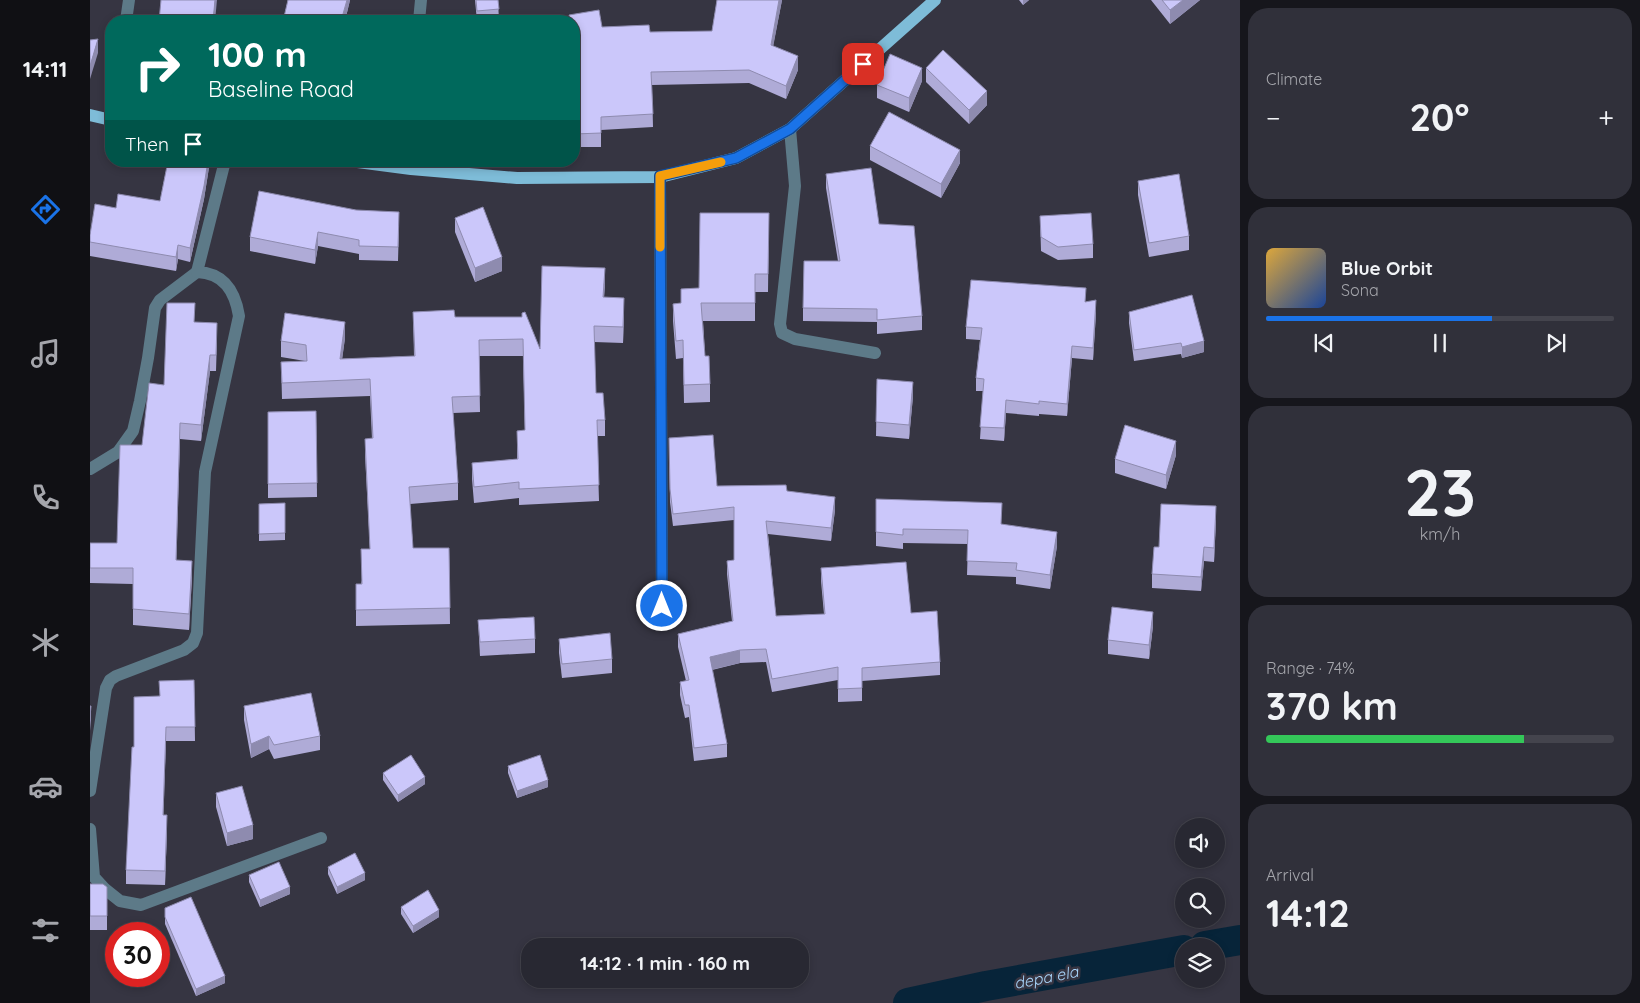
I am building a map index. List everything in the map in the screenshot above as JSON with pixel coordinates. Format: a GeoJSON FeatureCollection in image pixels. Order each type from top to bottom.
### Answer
{"type":"FeatureCollection","features":[{"type":"Feature","properties":{"kind":"main road"},"geometry":{"type":"LineString","coordinates":[[427,167],[517,178],[660,176],[736,158],[790,129],[935,0]]}},
{"type":"Feature","properties":{"kind":"main road"},"geometry":{"type":"LineString","coordinates":[[90,115],[105,118]]}},
{"type":"Feature","properties":{"kind":"street"},"geometry":{"type":"LineString","coordinates":[[127,15],[130,0]]}},
{"type":"Feature","properties":{"kind":"street"},"geometry":{"type":"LineString","coordinates":[[420,15],[421,0]]}},
{"type":"Feature","properties":{"kind":"street"},"geometry":{"type":"LineString","coordinates":[[790,129],[795,186],[780,324],[782,333],[794,339],[875,353]]}},
{"type":"Feature","properties":{"kind":"street"},"geometry":{"type":"LineString","coordinates":[[90,469],[118,452],[133,431],[148,358],[155,308],[160,300],[197,272],[223,167]]}},
{"type":"Feature","properties":{"kind":"street"},"geometry":{"type":"LineString","coordinates":[[660,176],[662,606]]}},
{"type":"Feature","properties":{"kind":"street"},"geometry":{"type":"LineString","coordinates":[[90,791],[106,688],[110,680],[184,650],[193,643],[197,633],[205,472],[238,316],[237,302],[230,288],[220,279],[208,273],[197,272]]}},
{"type":"Feature","properties":{"kind":"street"},"geometry":{"type":"LineString","coordinates":[[90,829],[94,877],[120,901],[141,905],[321,838]]}},
{"type":"Feature","properties":{"kind":"building"},"geometry":{"type":"Polygon","coordinates":[[[161,0],[215,0],[214,15],[160,15],[161,0]]]}},
{"type":"Feature","properties":{"kind":"building"},"geometry":{"type":"Polygon","coordinates":[[[288,0],[347,0],[343,15],[284,15],[288,0]]]}},
{"type":"Feature","properties":{"kind":"building"},"geometry":{"type":"Polygon","coordinates":[[[476,0],[498,0],[499,9],[477,11],[476,0]]]}},
{"type":"Feature","properties":{"kind":"building"},"geometry":{"type":"Polygon","coordinates":[[[717,0],[779,0],[771,45],[798,56],[786,86],[749,70],[651,72],[653,114],[601,117],[601,133],[580,134],[580,15],[569,15],[599,10],[602,27],[649,25],[650,32],[712,31],[717,0]]]}},
{"type":"Feature","properties":{"kind":"building"},"geometry":{"type":"Polygon","coordinates":[[[1162,0],[1183,0],[1170,10],[1162,0]]]}},
{"type":"Feature","properties":{"kind":"building"},"geometry":{"type":"Polygon","coordinates":[[[98,39],[90,66],[90,40],[98,39]]]}},
{"type":"Feature","properties":{"kind":"building"},"geometry":{"type":"Polygon","coordinates":[[[943,50],[987,91],[969,110],[926,68],[943,50]]]}},
{"type":"Feature","properties":{"kind":"building"},"geometry":{"type":"Polygon","coordinates":[[[890,54],[922,68],[909,98],[877,85],[890,54]]]}},
{"type":"Feature","properties":{"kind":"building"},"geometry":{"type":"Polygon","coordinates":[[[889,112],[960,150],[941,184],[870,146],[889,112]]]}},
{"type":"Feature","properties":{"kind":"building"},"geometry":{"type":"Polygon","coordinates":[[[167,167],[207,167],[190,248],[178,245],[176,257],[90,242],[95,204],[116,208],[118,194],[160,201],[167,167]]]}},
{"type":"Feature","properties":{"kind":"building"},"geometry":{"type":"Polygon","coordinates":[[[871,168],[879,224],[914,226],[922,316],[877,320],[877,309],[803,308],[804,261],[840,261],[826,174],[871,168]]]}},
{"type":"Feature","properties":{"kind":"building"},"geometry":{"type":"Polygon","coordinates":[[[1179,174],[1189,236],[1149,243],[1138,181],[1179,174]]]}},
{"type":"Feature","properties":{"kind":"building"},"geometry":{"type":"Polygon","coordinates":[[[259,191],[356,210],[399,212],[398,247],[359,246],[359,240],[318,232],[315,250],[250,237],[259,191]]]}},
{"type":"Feature","properties":{"kind":"building"},"geometry":{"type":"Polygon","coordinates":[[[483,207],[502,257],[475,268],[455,218],[483,207]]]}},
{"type":"Feature","properties":{"kind":"building"},"geometry":{"type":"Polygon","coordinates":[[[700,213],[769,213],[768,274],[755,274],[755,303],[701,303],[705,356],[709,356],[710,384],[684,385],[683,340],[676,341],[673,304],[681,303],[681,289],[699,288],[700,213]]]}},
{"type":"Feature","properties":{"kind":"building"},"geometry":{"type":"Polygon","coordinates":[[[1091,213],[1093,244],[1058,247],[1041,237],[1040,216],[1091,213]]]}},
{"type":"Feature","properties":{"kind":"building"},"geometry":{"type":"Polygon","coordinates":[[[542,266],[605,268],[603,297],[624,298],[623,327],[594,326],[596,393],[603,393],[605,420],[597,420],[599,485],[519,489],[519,482],[474,487],[472,463],[518,459],[517,431],[525,430],[523,339],[479,340],[480,396],[452,397],[458,483],[409,487],[413,548],[449,548],[450,608],[356,610],[356,584],[362,584],[361,549],[370,549],[365,439],[373,438],[370,379],[282,383],[281,362],[307,361],[306,345],[281,341],[285,313],[345,322],[340,359],[415,356],[413,312],[454,310],[455,317],[522,317],[522,313],[525,312],[540,349],[542,266]]]}},
{"type":"Feature","properties":{"kind":"building"},"geometry":{"type":"Polygon","coordinates":[[[971,280],[1086,288],[1085,302],[1096,300],[1093,348],[1072,346],[1067,404],[1039,401],[1039,404],[1006,400],[1004,428],[980,427],[984,379],[976,378],[982,328],[966,327],[971,280]]]}},
{"type":"Feature","properties":{"kind":"building"},"geometry":{"type":"Polygon","coordinates":[[[1192,295],[1204,341],[1182,347],[1181,343],[1134,350],[1129,312],[1192,295]]]}},
{"type":"Feature","properties":{"kind":"building"},"geometry":{"type":"Polygon","coordinates":[[[167,303],[195,303],[194,322],[217,323],[216,355],[210,355],[201,425],[180,423],[176,560],[192,561],[189,614],[133,609],[133,568],[90,568],[90,543],[117,543],[120,445],[142,445],[149,383],[164,385],[167,303]]]}},
{"type":"Feature","properties":{"kind":"building"},"geometry":{"type":"Polygon","coordinates":[[[877,379],[913,382],[909,425],[876,422],[877,379]]]}},
{"type":"Feature","properties":{"kind":"building"},"geometry":{"type":"Polygon","coordinates":[[[316,411],[317,483],[268,484],[268,412],[316,411]]]}},
{"type":"Feature","properties":{"kind":"building"},"geometry":{"type":"Polygon","coordinates":[[[1125,425],[1176,441],[1166,475],[1115,459],[1125,425]]]}},
{"type":"Feature","properties":{"kind":"building"},"geometry":{"type":"Polygon","coordinates":[[[713,435],[717,486],[786,485],[787,491],[835,497],[831,528],[766,521],[776,616],[825,614],[821,568],[906,562],[911,613],[937,611],[940,662],[862,668],[862,688],[838,689],[838,667],[772,679],[766,649],[740,650],[710,657],[727,744],[694,748],[689,705],[685,705],[680,682],[689,680],[678,634],[733,621],[727,561],[734,560],[734,507],[673,514],[670,489],[669,438],[713,435]]]}},
{"type":"Feature","properties":{"kind":"building"},"geometry":{"type":"Polygon","coordinates":[[[876,499],[1002,503],[1001,524],[1057,532],[1050,575],[1016,570],[1017,563],[967,561],[968,530],[903,529],[903,535],[876,532],[876,499]]]}},
{"type":"Feature","properties":{"kind":"building"},"geometry":{"type":"Polygon","coordinates":[[[285,503],[285,533],[259,534],[259,504],[285,503]]]}},
{"type":"Feature","properties":{"kind":"building"},"geometry":{"type":"Polygon","coordinates":[[[1161,504],[1216,506],[1214,548],[1204,547],[1201,577],[1152,574],[1154,547],[1159,547],[1161,504]]]}},
{"type":"Feature","properties":{"kind":"building"},"geometry":{"type":"Polygon","coordinates":[[[1112,607],[1153,612],[1149,645],[1108,640],[1112,607]]]}},
{"type":"Feature","properties":{"kind":"building"},"geometry":{"type":"Polygon","coordinates":[[[534,617],[535,639],[480,642],[478,620],[534,617]]]}},
{"type":"Feature","properties":{"kind":"building"},"geometry":{"type":"Polygon","coordinates":[[[610,633],[612,659],[562,664],[559,639],[610,633]]]}},
{"type":"Feature","properties":{"kind":"building"},"geometry":{"type":"Polygon","coordinates":[[[194,680],[195,727],[166,727],[163,815],[167,815],[165,871],[126,870],[132,747],[134,747],[134,697],[160,696],[159,681],[194,680]]]}},
{"type":"Feature","properties":{"kind":"building"},"geometry":{"type":"Polygon","coordinates":[[[311,693],[320,736],[274,745],[269,736],[251,744],[244,706],[311,693]]]}},
{"type":"Feature","properties":{"kind":"building"},"geometry":{"type":"Polygon","coordinates":[[[411,755],[425,777],[398,795],[383,773],[411,755]]]}},
{"type":"Feature","properties":{"kind":"building"},"geometry":{"type":"Polygon","coordinates":[[[540,755],[548,780],[517,791],[508,766],[540,755]]]}},
{"type":"Feature","properties":{"kind":"building"},"geometry":{"type":"Polygon","coordinates":[[[242,786],[253,825],[227,833],[216,793],[242,786]]]}},
{"type":"Feature","properties":{"kind":"building"},"geometry":{"type":"Polygon","coordinates":[[[355,853],[365,873],[337,887],[328,867],[355,853]]]}},
{"type":"Feature","properties":{"kind":"building"},"geometry":{"type":"Polygon","coordinates":[[[279,862],[290,887],[260,900],[249,875],[279,862]]]}},
{"type":"Feature","properties":{"kind":"building"},"geometry":{"type":"Polygon","coordinates":[[[90,884],[103,884],[107,887],[107,916],[90,916],[90,884]]]}},
{"type":"Feature","properties":{"kind":"building"},"geometry":{"type":"Polygon","coordinates":[[[428,890],[439,910],[413,926],[401,907],[428,890]]]}},
{"type":"Feature","properties":{"kind":"building"},"geometry":{"type":"Polygon","coordinates":[[[191,897],[225,976],[196,989],[170,929],[170,922],[167,922],[165,917],[165,908],[191,897]]]}},
{"type":"Feature","properties":{"kind":"waterway","name":"depa ela"},"geometry":{"type":"LineString","coordinates":[[1225,943],[1240,940]]}},
{"type":"Feature","properties":{"kind":"waterway","name":"depa ela"},"geometry":{"type":"LineString","coordinates":[[908,1003],[986,986],[1175,952]]}},
{"type":"Feature","properties":{"kind":"slow traffic"},"geometry":{"type":"LineString","coordinates":[[660,247],[660,176],[721,162]]}},
{"type":"Feature","properties":{"kind":"route"},"geometry":{"type":"LineString","coordinates":[[662,606],[660,176],[736,158],[790,129],[863,64]]}}]}
